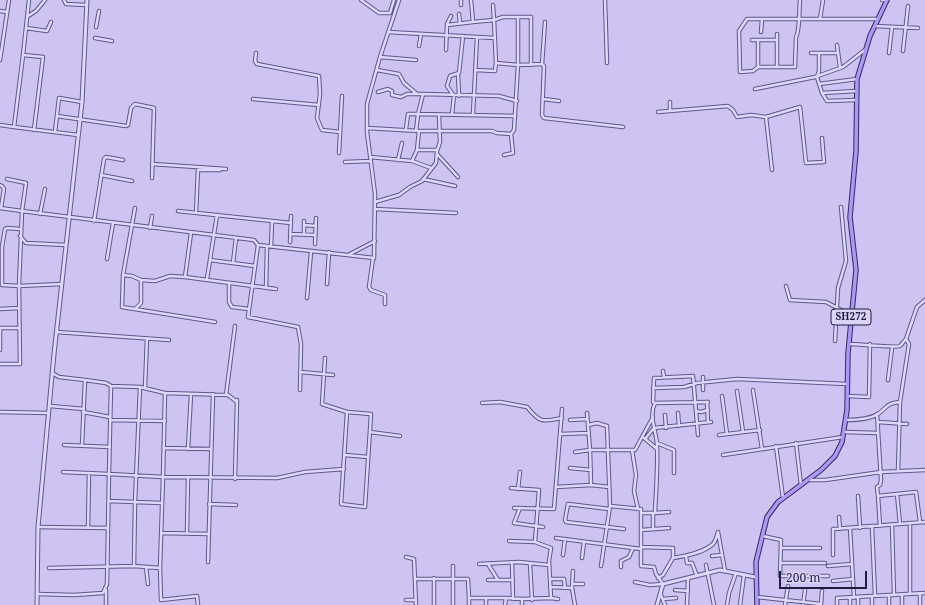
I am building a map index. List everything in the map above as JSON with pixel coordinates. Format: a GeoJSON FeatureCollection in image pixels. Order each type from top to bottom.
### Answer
{"type":"FeatureCollection","features":[{"type":"Feature","properties":{"kind":"main road","name":"SH272"},"geometry":{"type":"LineString","coordinates":[[757,605],[755,576],[756,562],[767,517],[783,498],[810,480],[835,456],[844,434],[846,420],[848,344],[856,270],[850,217],[856,151],[856,91],[866,49],[887,0]]}},
{"type":"Feature","properties":{"kind":"street"},"geometry":{"type":"LineString","coordinates":[[0,60],[2,33],[6,20],[9,0]]}},
{"type":"Feature","properties":{"kind":"street"},"geometry":{"type":"LineString","coordinates":[[14,127],[29,0]]}},
{"type":"Feature","properties":{"kind":"street"},"geometry":{"type":"LineString","coordinates":[[27,16],[36,11],[45,0]]}},
{"type":"Feature","properties":{"kind":"street"},"geometry":{"type":"LineString","coordinates":[[64,0],[66,4],[86,5]]}},
{"type":"Feature","properties":{"kind":"street"},"geometry":{"type":"LineString","coordinates":[[37,605],[38,527],[52,374],[82,102],[87,0]]}},
{"type":"Feature","properties":{"kind":"street"},"geometry":{"type":"LineString","coordinates":[[361,0],[379,13],[390,12],[394,0]]}},
{"type":"Feature","properties":{"kind":"street"},"geometry":{"type":"LineString","coordinates":[[385,304],[385,295],[371,290],[369,287],[374,258],[375,202],[367,128],[367,104],[380,57],[399,0]]}},
{"type":"Feature","properties":{"kind":"street"},"geometry":{"type":"LineString","coordinates":[[461,0],[461,5]]}},
{"type":"Feature","properties":{"kind":"street"},"geometry":{"type":"LineString","coordinates":[[471,0],[473,22]]}},
{"type":"Feature","properties":{"kind":"street"},"geometry":{"type":"LineString","coordinates":[[605,0],[607,63]]}},
{"type":"Feature","properties":{"kind":"street"},"geometry":{"type":"LineString","coordinates":[[800,0],[798,20],[795,68],[758,67],[753,71],[740,72],[740,31],[746,19],[798,20],[878,19]]}},
{"type":"Feature","properties":{"kind":"street"},"geometry":{"type":"LineString","coordinates":[[820,19],[824,0]]}},
{"type":"Feature","properties":{"kind":"street"},"geometry":{"type":"LineString","coordinates":[[882,0],[887,0]]}},
{"type":"Feature","properties":{"kind":"street"},"geometry":{"type":"LineString","coordinates":[[476,70],[493,72],[496,70],[493,4]]}},
{"type":"Feature","properties":{"kind":"street"},"geometry":{"type":"LineString","coordinates":[[903,51],[908,6]]}},
{"type":"Feature","properties":{"kind":"street"},"geometry":{"type":"LineString","coordinates":[[0,11],[7,12]]}},
{"type":"Feature","properties":{"kind":"street"},"geometry":{"type":"LineString","coordinates":[[96,27],[99,11]]}},
{"type":"Feature","properties":{"kind":"street"},"geometry":{"type":"LineString","coordinates":[[459,14],[460,23]]}},
{"type":"Feature","properties":{"kind":"street"},"geometry":{"type":"LineString","coordinates":[[446,50],[447,25],[451,16]]}},
{"type":"Feature","properties":{"kind":"street"},"geometry":{"type":"LineString","coordinates":[[447,25],[494,20],[503,17],[531,17],[531,64]]}},
{"type":"Feature","properties":{"kind":"street"},"geometry":{"type":"LineString","coordinates":[[504,155],[513,154],[511,134],[514,130],[517,101],[518,18]]}},
{"type":"Feature","properties":{"kind":"street"},"geometry":{"type":"LineString","coordinates":[[0,19],[6,20]]}},
{"type":"Feature","properties":{"kind":"street"},"geometry":{"type":"LineString","coordinates":[[761,32],[762,19]]}},
{"type":"Feature","properties":{"kind":"street"},"geometry":{"type":"LineString","coordinates":[[26,28],[47,31],[51,22]]}},
{"type":"Feature","properties":{"kind":"street"},"geometry":{"type":"LineString","coordinates":[[546,22],[542,64],[545,70],[542,115],[544,118],[624,127]]}},
{"type":"Feature","properties":{"kind":"street"},"geometry":{"type":"LineString","coordinates":[[875,26],[918,28]]}},
{"type":"Feature","properties":{"kind":"street"},"geometry":{"type":"LineString","coordinates":[[889,53],[892,27]]}},
{"type":"Feature","properties":{"kind":"street"},"geometry":{"type":"LineString","coordinates":[[388,32],[446,34],[495,38]]}},
{"type":"Feature","properties":{"kind":"street"},"geometry":{"type":"LineString","coordinates":[[419,46],[421,34]]}},
{"type":"Feature","properties":{"kind":"street"},"geometry":{"type":"LineString","coordinates":[[777,34],[777,67]]}},
{"type":"Feature","properties":{"kind":"street"},"geometry":{"type":"LineString","coordinates":[[459,96],[458,74],[463,51],[463,36]]}},
{"type":"Feature","properties":{"kind":"street"},"geometry":{"type":"LineString","coordinates":[[473,114],[477,37]]}},
{"type":"Feature","properties":{"kind":"street"},"geometry":{"type":"LineString","coordinates":[[95,38],[112,41]]}},
{"type":"Feature","properties":{"kind":"street"},"geometry":{"type":"LineString","coordinates":[[752,40],[777,40]]}},
{"type":"Feature","properties":{"kind":"street"},"geometry":{"type":"LineString","coordinates":[[758,40],[758,67]]}},
{"type":"Feature","properties":{"kind":"street"},"geometry":{"type":"LineString","coordinates":[[837,45],[840,67]]}},
{"type":"Feature","properties":{"kind":"street"},"geometry":{"type":"LineString","coordinates":[[755,89],[808,80],[840,67],[866,49]]}},
{"type":"Feature","properties":{"kind":"street"},"geometry":{"type":"LineString","coordinates":[[256,53],[255,62],[257,64],[319,76],[321,78],[317,118],[322,130],[340,132]]}},
{"type":"Feature","properties":{"kind":"street"},"geometry":{"type":"LineString","coordinates":[[811,53],[837,53]]}},
{"type":"Feature","properties":{"kind":"street"},"geometry":{"type":"LineString","coordinates":[[819,54],[819,71],[817,76],[822,93],[827,101],[856,100]]}},
{"type":"Feature","properties":{"kind":"street"},"geometry":{"type":"LineString","coordinates":[[23,55],[43,57],[34,130]]}},
{"type":"Feature","properties":{"kind":"street"},"geometry":{"type":"LineString","coordinates":[[380,57],[416,60]]}},
{"type":"Feature","properties":{"kind":"street"},"geometry":{"type":"LineString","coordinates":[[496,63],[518,65],[542,64]]}},
{"type":"Feature","properties":{"kind":"street"},"geometry":{"type":"LineString","coordinates":[[377,70],[399,74],[404,83],[417,94]]}},
{"type":"Feature","properties":{"kind":"street"},"geometry":{"type":"LineString","coordinates":[[452,114],[454,96],[447,86],[450,76],[458,74]]}},
{"type":"Feature","properties":{"kind":"street"},"geometry":{"type":"LineString","coordinates":[[819,84],[858,79]]}},
{"type":"Feature","properties":{"kind":"street"},"geometry":{"type":"LineString","coordinates":[[378,92],[388,89],[392,91],[392,95],[401,97],[407,94],[474,97],[499,96],[517,101]]}},
{"type":"Feature","properties":{"kind":"street"},"geometry":{"type":"LineString","coordinates":[[822,93],[856,91]]}},
{"type":"Feature","properties":{"kind":"street"},"geometry":{"type":"LineString","coordinates":[[412,160],[418,150],[418,114],[424,94]]}},
{"type":"Feature","properties":{"kind":"street"},"geometry":{"type":"LineString","coordinates":[[339,153],[342,96]]}},
{"type":"Feature","properties":{"kind":"street"},"geometry":{"type":"LineString","coordinates":[[55,132],[59,98],[82,102]]}},
{"type":"Feature","properties":{"kind":"street"},"geometry":{"type":"LineString","coordinates":[[253,99],[319,105]]}},
{"type":"Feature","properties":{"kind":"street"},"geometry":{"type":"LineString","coordinates":[[543,99],[559,101]]}},
{"type":"Feature","properties":{"kind":"street"},"geometry":{"type":"LineString","coordinates":[[670,102],[670,111]]}},
{"type":"Feature","properties":{"kind":"street"},"geometry":{"type":"LineString","coordinates":[[57,116],[80,118],[126,126],[128,125],[131,108],[135,104],[154,108],[152,178]]}},
{"type":"Feature","properties":{"kind":"street"},"geometry":{"type":"LineString","coordinates":[[658,112],[728,106],[733,110],[737,117],[751,115],[766,117],[800,107],[806,163],[824,162],[822,138]]}},
{"type":"Feature","properties":{"kind":"street"},"geometry":{"type":"LineString","coordinates":[[406,129],[408,114],[473,114],[515,116]]}},
{"type":"Feature","properties":{"kind":"street"},"geometry":{"type":"LineString","coordinates":[[375,202],[399,195],[423,179],[436,163],[440,131],[439,114]]}},
{"type":"Feature","properties":{"kind":"street"},"geometry":{"type":"LineString","coordinates":[[766,117],[772,170]]}},
{"type":"Feature","properties":{"kind":"street"},"geometry":{"type":"LineString","coordinates":[[0,125],[78,135]]}},
{"type":"Feature","properties":{"kind":"street"},"geometry":{"type":"LineString","coordinates":[[367,128],[406,129],[417,131],[492,131],[511,134]]}},
{"type":"Feature","properties":{"kind":"street"},"geometry":{"type":"LineString","coordinates":[[398,160],[402,143]]}},
{"type":"Feature","properties":{"kind":"street"},"geometry":{"type":"LineString","coordinates":[[418,150],[437,152],[458,177]]}},
{"type":"Feature","properties":{"kind":"street"},"geometry":{"type":"LineString","coordinates":[[94,221],[104,157],[123,160]]}},
{"type":"Feature","properties":{"kind":"street"},"geometry":{"type":"LineString","coordinates":[[344,162],[370,159],[412,160],[431,168]]}},
{"type":"Feature","properties":{"kind":"street"},"geometry":{"type":"LineString","coordinates":[[152,164],[226,169]]}},
{"type":"Feature","properties":{"kind":"street"},"geometry":{"type":"LineString","coordinates":[[196,213],[198,170],[220,170]]}},
{"type":"Feature","properties":{"kind":"street"},"geometry":{"type":"LineString","coordinates":[[101,175],[132,181]]}},
{"type":"Feature","properties":{"kind":"street"},"geometry":{"type":"LineString","coordinates":[[0,364],[20,364],[20,229],[26,183],[7,179]]}},
{"type":"Feature","properties":{"kind":"street"},"geometry":{"type":"LineString","coordinates":[[423,179],[455,186]]}},
{"type":"Feature","properties":{"kind":"street"},"geometry":{"type":"LineString","coordinates":[[0,185],[4,189],[1,208],[40,214],[70,216],[133,226],[254,240],[258,245],[269,247],[311,252],[329,252],[373,258]]}},
{"type":"Feature","properties":{"kind":"street"},"geometry":{"type":"LineString","coordinates":[[40,214],[45,188]]}},
{"type":"Feature","properties":{"kind":"street"},"geometry":{"type":"LineString","coordinates":[[835,341],[838,288],[846,261],[841,207]]}},
{"type":"Feature","properties":{"kind":"street"},"geometry":{"type":"LineString","coordinates":[[135,208],[133,226],[123,275],[122,307],[215,322]]}},
{"type":"Feature","properties":{"kind":"street"},"geometry":{"type":"LineString","coordinates":[[375,209],[456,213]]}},
{"type":"Feature","properties":{"kind":"street"},"geometry":{"type":"LineString","coordinates":[[178,211],[291,223]]}},
{"type":"Feature","properties":{"kind":"street"},"geometry":{"type":"LineString","coordinates":[[207,279],[217,215]]}},
{"type":"Feature","properties":{"kind":"street"},"geometry":{"type":"LineString","coordinates":[[150,228],[152,216]]}},
{"type":"Feature","properties":{"kind":"street"},"geometry":{"type":"LineString","coordinates":[[290,242],[291,216]]}},
{"type":"Feature","properties":{"kind":"street"},"geometry":{"type":"LineString","coordinates":[[315,244],[314,236],[316,218]]}},
{"type":"Feature","properties":{"kind":"street"},"geometry":{"type":"LineString","coordinates":[[304,221],[304,235]]}},
{"type":"Feature","properties":{"kind":"street"},"geometry":{"type":"LineString","coordinates":[[266,288],[272,222]]}},
{"type":"Feature","properties":{"kind":"street"},"geometry":{"type":"LineString","coordinates":[[107,259],[113,223]]}},
{"type":"Feature","properties":{"kind":"street"},"geometry":{"type":"LineString","coordinates":[[304,225],[316,226]]}},
{"type":"Feature","properties":{"kind":"street"},"geometry":{"type":"LineString","coordinates":[[20,229],[6,229],[2,247],[1,285],[19,286],[62,284]]}},
{"type":"Feature","properties":{"kind":"street"},"geometry":{"type":"LineString","coordinates":[[185,278],[191,233]]}},
{"type":"Feature","properties":{"kind":"street"},"geometry":{"type":"LineString","coordinates":[[290,234],[314,236]]}},
{"type":"Feature","properties":{"kind":"street"},"geometry":{"type":"LineString","coordinates":[[20,236],[26,243],[66,245]]}},
{"type":"Feature","properties":{"kind":"street"},"geometry":{"type":"LineString","coordinates":[[233,263],[236,238]]}},
{"type":"Feature","properties":{"kind":"street"},"geometry":{"type":"LineString","coordinates":[[350,255],[375,241]]}},
{"type":"Feature","properties":{"kind":"street"},"geometry":{"type":"LineString","coordinates":[[258,245],[248,316],[298,327],[301,344],[300,390]]}},
{"type":"Feature","properties":{"kind":"street"},"geometry":{"type":"LineString","coordinates":[[307,298],[311,252]]}},
{"type":"Feature","properties":{"kind":"street"},"geometry":{"type":"LineString","coordinates":[[327,284],[329,252]]}},
{"type":"Feature","properties":{"kind":"street"},"geometry":{"type":"LineString","coordinates":[[210,260],[255,266]]}},
{"type":"Feature","properties":{"kind":"street"},"geometry":{"type":"LineString","coordinates":[[123,275],[132,276],[141,280],[155,281],[170,276],[207,279],[230,284],[276,289]]}},
{"type":"Feature","properties":{"kind":"street"},"geometry":{"type":"LineString","coordinates":[[136,309],[141,302],[141,280]]}},
{"type":"Feature","properties":{"kind":"street"},"geometry":{"type":"LineString","coordinates":[[230,284],[229,302],[232,307],[249,309]]}},
{"type":"Feature","properties":{"kind":"street"},"geometry":{"type":"LineString","coordinates":[[786,286],[790,300],[826,302],[837,308],[852,311]]}},
{"type":"Feature","properties":{"kind":"street"},"geometry":{"type":"LineString","coordinates":[[848,344],[870,344],[892,348],[900,347],[906,339],[917,307],[925,300]]}},
{"type":"Feature","properties":{"kind":"street"},"geometry":{"type":"LineString","coordinates":[[0,309],[19,308]]}},
{"type":"Feature","properties":{"kind":"street"},"geometry":{"type":"LineString","coordinates":[[226,395],[235,326]]}},
{"type":"Feature","properties":{"kind":"street"},"geometry":{"type":"LineString","coordinates":[[0,350],[0,328],[19,328]]}},
{"type":"Feature","properties":{"kind":"street"},"geometry":{"type":"LineString","coordinates":[[57,332],[169,340]]}},
{"type":"Feature","properties":{"kind":"street"},"geometry":{"type":"LineString","coordinates":[[145,388],[147,338]]}},
{"type":"Feature","properties":{"kind":"street"},"geometry":{"type":"LineString","coordinates":[[898,471],[900,402],[909,344],[906,339]]}},
{"type":"Feature","properties":{"kind":"street"},"geometry":{"type":"LineString","coordinates":[[847,396],[869,397],[870,344]]}},
{"type":"Feature","properties":{"kind":"street"},"geometry":{"type":"LineString","coordinates":[[888,380],[892,348]]}},
{"type":"Feature","properties":{"kind":"street"},"geometry":{"type":"LineString","coordinates":[[325,358],[322,404],[347,412],[372,414],[365,507],[341,504],[347,412]]}},
{"type":"Feature","properties":{"kind":"street"},"geometry":{"type":"LineString","coordinates":[[663,371],[664,377]]}},
{"type":"Feature","properties":{"kind":"street"},"geometry":{"type":"LineString","coordinates":[[301,372],[334,375]]}},
{"type":"Feature","properties":{"kind":"street"},"geometry":{"type":"LineString","coordinates":[[52,374],[59,378],[106,383],[111,386],[140,387],[165,393],[226,395],[237,401],[235,478]]}},
{"type":"Feature","properties":{"kind":"street"},"geometry":{"type":"LineString","coordinates":[[656,403],[653,402],[654,378],[693,376],[698,435]]}},
{"type":"Feature","properties":{"kind":"street"},"geometry":{"type":"LineString","coordinates":[[703,377],[703,390]]}},
{"type":"Feature","properties":{"kind":"street"},"geometry":{"type":"LineString","coordinates":[[653,388],[694,385],[703,382],[754,379],[847,384]]}},
{"type":"Feature","properties":{"kind":"street"},"geometry":{"type":"LineString","coordinates":[[82,445],[85,380]]}},
{"type":"Feature","properties":{"kind":"street"},"geometry":{"type":"LineString","coordinates":[[106,605],[111,386]]}},
{"type":"Feature","properties":{"kind":"street"},"geometry":{"type":"LineString","coordinates":[[134,566],[140,387]]}},
{"type":"Feature","properties":{"kind":"street"},"geometry":{"type":"LineString","coordinates":[[753,390],[762,449]]}},
{"type":"Feature","properties":{"kind":"street"},"geometry":{"type":"LineString","coordinates":[[737,391],[743,432]]}},
{"type":"Feature","properties":{"kind":"street"},"geometry":{"type":"LineString","coordinates":[[165,393],[160,568],[161,600],[197,596],[198,605]]}},
{"type":"Feature","properties":{"kind":"street"},"geometry":{"type":"LineString","coordinates":[[188,448],[191,394]]}},
{"type":"Feature","properties":{"kind":"street"},"geometry":{"type":"LineString","coordinates":[[208,562],[213,394]]}},
{"type":"Feature","properties":{"kind":"street"},"geometry":{"type":"LineString","coordinates":[[722,396],[727,434]]}},
{"type":"Feature","properties":{"kind":"street"},"geometry":{"type":"LineString","coordinates":[[482,403],[500,402],[527,407],[536,419],[545,422],[562,418]]}},
{"type":"Feature","properties":{"kind":"street"},"geometry":{"type":"LineString","coordinates":[[643,438],[654,428],[666,428],[710,422],[708,402],[656,403]]}},
{"type":"Feature","properties":{"kind":"street"},"geometry":{"type":"LineString","coordinates":[[846,420],[857,420],[877,414],[886,405],[900,402]]}},
{"type":"Feature","properties":{"kind":"street"},"geometry":{"type":"LineString","coordinates":[[575,452],[590,450],[635,450],[643,438],[653,417],[656,403]]}},
{"type":"Feature","properties":{"kind":"street"},"geometry":{"type":"LineString","coordinates":[[50,406],[83,411],[110,419],[165,421]]}},
{"type":"Feature","properties":{"kind":"street"},"geometry":{"type":"LineString","coordinates":[[514,508],[554,509],[562,409]]}},
{"type":"Feature","properties":{"kind":"street"},"geometry":{"type":"LineString","coordinates":[[696,411],[701,412],[708,410]]}},
{"type":"Feature","properties":{"kind":"street"},"geometry":{"type":"LineString","coordinates":[[0,412],[49,413]]}},
{"type":"Feature","properties":{"kind":"street"},"geometry":{"type":"LineString","coordinates":[[586,412],[590,450],[591,485]]}},
{"type":"Feature","properties":{"kind":"street"},"geometry":{"type":"LineString","coordinates":[[678,413],[679,426]]}},
{"type":"Feature","properties":{"kind":"street"},"geometry":{"type":"LineString","coordinates":[[877,414],[881,472],[880,485],[877,487],[880,526]]}},
{"type":"Feature","properties":{"kind":"street"},"geometry":{"type":"LineString","coordinates":[[665,415],[666,428]]}},
{"type":"Feature","properties":{"kind":"street"},"geometry":{"type":"LineString","coordinates":[[653,417],[657,443],[653,529]]}},
{"type":"Feature","properties":{"kind":"street"},"geometry":{"type":"LineString","coordinates":[[570,420],[587,419]]}},
{"type":"Feature","properties":{"kind":"street"},"geometry":{"type":"LineString","coordinates":[[878,422],[908,424]]}},
{"type":"Feature","properties":{"kind":"street"},"geometry":{"type":"LineString","coordinates":[[588,425],[596,423],[608,426],[609,507],[601,566]]}},
{"type":"Feature","properties":{"kind":"street"},"geometry":{"type":"LineString","coordinates":[[719,435],[760,430]]}},
{"type":"Feature","properties":{"kind":"street"},"geometry":{"type":"LineString","coordinates":[[370,432],[400,436]]}},
{"type":"Feature","properties":{"kind":"street"},"geometry":{"type":"LineString","coordinates":[[561,434],[588,433]]}},
{"type":"Feature","properties":{"kind":"street"},"geometry":{"type":"LineString","coordinates":[[723,456],[844,434],[878,433]]}},
{"type":"Feature","properties":{"kind":"street"},"geometry":{"type":"LineString","coordinates":[[643,438],[657,449]]}},
{"type":"Feature","properties":{"kind":"street"},"geometry":{"type":"LineString","coordinates":[[650,443],[656,439]]}},
{"type":"Feature","properties":{"kind":"street"},"geometry":{"type":"LineString","coordinates":[[657,443],[674,450],[674,473]]}},
{"type":"Feature","properties":{"kind":"street"},"geometry":{"type":"LineString","coordinates":[[796,443],[801,485]]}},
{"type":"Feature","properties":{"kind":"street"},"geometry":{"type":"LineString","coordinates":[[64,445],[110,447]]}},
{"type":"Feature","properties":{"kind":"street"},"geometry":{"type":"LineString","coordinates":[[776,446],[783,498]]}},
{"type":"Feature","properties":{"kind":"street"},"geometry":{"type":"LineString","coordinates":[[164,448],[211,449]]}},
{"type":"Feature","properties":{"kind":"street"},"geometry":{"type":"LineString","coordinates":[[632,450],[636,475],[634,491],[638,509],[640,509],[641,566],[654,567],[658,578],[663,584]]}},
{"type":"Feature","properties":{"kind":"street"},"geometry":{"type":"LineString","coordinates":[[345,455],[368,457]]}},
{"type":"Feature","properties":{"kind":"street"},"geometry":{"type":"LineString","coordinates":[[570,468],[591,470]]}},
{"type":"Feature","properties":{"kind":"street"},"geometry":{"type":"LineString","coordinates":[[63,472],[163,477],[277,478],[305,472],[344,469]]}},
{"type":"Feature","properties":{"kind":"street"},"geometry":{"type":"LineString","coordinates":[[810,480],[825,480],[881,472],[925,470]]}},
{"type":"Feature","properties":{"kind":"street"},"geometry":{"type":"LineString","coordinates":[[518,489],[520,472]]}},
{"type":"Feature","properties":{"kind":"street"},"geometry":{"type":"LineString","coordinates":[[88,528],[90,473]]}},
{"type":"Feature","properties":{"kind":"street"},"geometry":{"type":"LineString","coordinates":[[187,533],[188,477]]}},
{"type":"Feature","properties":{"kind":"street"},"geometry":{"type":"LineString","coordinates":[[556,487],[591,485],[609,488]]}},
{"type":"Feature","properties":{"kind":"street"},"geometry":{"type":"LineString","coordinates":[[511,488],[539,490],[539,509],[535,542]]}},
{"type":"Feature","properties":{"kind":"street"},"geometry":{"type":"LineString","coordinates":[[878,496],[916,492],[920,522]]}},
{"type":"Feature","properties":{"kind":"street"},"geometry":{"type":"LineString","coordinates":[[897,494],[900,524]]}},
{"type":"Feature","properties":{"kind":"street"},"geometry":{"type":"LineString","coordinates":[[858,496],[860,528]]}},
{"type":"Feature","properties":{"kind":"street"},"geometry":{"type":"LineString","coordinates":[[109,501],[162,504]]}},
{"type":"Feature","properties":{"kind":"street"},"geometry":{"type":"LineString","coordinates":[[209,504],[236,505]]}},
{"type":"Feature","properties":{"kind":"street"},"geometry":{"type":"LineString","coordinates":[[624,529],[566,522],[567,505],[638,509]]}},
{"type":"Feature","properties":{"kind":"street"},"geometry":{"type":"LineString","coordinates":[[520,508],[514,523],[543,527]]}},
{"type":"Feature","properties":{"kind":"street"},"geometry":{"type":"LineString","coordinates":[[640,513],[669,512]]}},
{"type":"Feature","properties":{"kind":"street"},"geometry":{"type":"LineString","coordinates":[[839,517],[840,529]]}},
{"type":"Feature","properties":{"kind":"street"},"geometry":{"type":"LineString","coordinates":[[833,554],[832,530],[925,522]]}},
{"type":"Feature","properties":{"kind":"street"},"geometry":{"type":"LineString","coordinates":[[910,523],[910,594]]}},
{"type":"Feature","properties":{"kind":"street"},"geometry":{"type":"LineString","coordinates":[[892,525],[894,596]]}},
{"type":"Feature","properties":{"kind":"street"},"geometry":{"type":"LineString","coordinates":[[872,526],[875,596]]}},
{"type":"Feature","properties":{"kind":"street"},"geometry":{"type":"LineString","coordinates":[[38,527],[108,528]]}},
{"type":"Feature","properties":{"kind":"street"},"geometry":{"type":"LineString","coordinates":[[641,530],[669,528]]}},
{"type":"Feature","properties":{"kind":"street"},"geometry":{"type":"LineString","coordinates":[[850,528],[854,598]]}},
{"type":"Feature","properties":{"kind":"street"},"geometry":{"type":"LineString","coordinates":[[673,558],[686,556],[702,550],[714,543],[718,532],[725,570]]}},
{"type":"Feature","properties":{"kind":"street"},"geometry":{"type":"LineString","coordinates":[[161,533],[209,534]]}},
{"type":"Feature","properties":{"kind":"street"},"geometry":{"type":"LineString","coordinates":[[762,536],[780,539],[782,548],[780,576],[828,576]]}},
{"type":"Feature","properties":{"kind":"street"},"geometry":{"type":"LineString","coordinates":[[556,538],[633,548],[673,548],[673,558],[663,575],[658,578]]}},
{"type":"Feature","properties":{"kind":"street"},"geometry":{"type":"LineString","coordinates":[[563,555],[565,539]]}},
{"type":"Feature","properties":{"kind":"street"},"geometry":{"type":"LineString","coordinates":[[509,541],[535,542],[551,548],[549,565],[550,598]]}},
{"type":"Feature","properties":{"kind":"street"},"geometry":{"type":"LineString","coordinates":[[582,558],[584,542]]}},
{"type":"Feature","properties":{"kind":"street"},"geometry":{"type":"LineString","coordinates":[[622,567],[622,561],[628,557],[633,548]]}},
{"type":"Feature","properties":{"kind":"street"},"geometry":{"type":"LineString","coordinates":[[782,548],[820,548]]}},
{"type":"Feature","properties":{"kind":"street"},"geometry":{"type":"LineString","coordinates":[[712,556],[722,555]]}},
{"type":"Feature","properties":{"kind":"street"},"geometry":{"type":"LineString","coordinates":[[686,556],[687,563],[692,563],[697,576]]}},
{"type":"Feature","properties":{"kind":"street"},"geometry":{"type":"LineString","coordinates":[[406,557],[414,559],[416,605]]}},
{"type":"Feature","properties":{"kind":"street"},"geometry":{"type":"LineString","coordinates":[[479,564],[512,562],[549,565]]}},
{"type":"Feature","properties":{"kind":"street"},"geometry":{"type":"LineString","coordinates":[[512,562],[513,599]]}},
{"type":"Feature","properties":{"kind":"street"},"geometry":{"type":"LineString","coordinates":[[781,563],[825,564]]}},
{"type":"Feature","properties":{"kind":"street"},"geometry":{"type":"LineString","coordinates":[[488,564],[498,580]]}},
{"type":"Feature","properties":{"kind":"street"},"geometry":{"type":"LineString","coordinates":[[530,564],[532,600]]}},
{"type":"Feature","properties":{"kind":"street"},"geometry":{"type":"LineString","coordinates":[[828,566],[852,564]]}},
{"type":"Feature","properties":{"kind":"street"},"geometry":{"type":"LineString","coordinates":[[50,568],[107,565],[160,568]]}},
{"type":"Feature","properties":{"kind":"street"},"geometry":{"type":"LineString","coordinates":[[706,565],[714,605]]}},
{"type":"Feature","properties":{"kind":"street"},"geometry":{"type":"LineString","coordinates":[[453,566],[453,605]]}},
{"type":"Feature","properties":{"kind":"street"},"geometry":{"type":"LineString","coordinates":[[146,567],[148,584]]}},
{"type":"Feature","properties":{"kind":"street"},"geometry":{"type":"LineString","coordinates":[[635,582],[650,585],[663,584],[720,570],[755,576]]}},
{"type":"Feature","properties":{"kind":"street"},"geometry":{"type":"LineString","coordinates":[[573,571],[572,588],[575,605]]}},
{"type":"Feature","properties":{"kind":"street"},"geometry":{"type":"LineString","coordinates":[[727,605],[729,593],[736,572]]}},
{"type":"Feature","properties":{"kind":"street"},"geometry":{"type":"LineString","coordinates":[[740,605],[744,575]]}},
{"type":"Feature","properties":{"kind":"street"},"geometry":{"type":"LineString","coordinates":[[415,578],[453,578],[469,580],[469,605]]}},
{"type":"Feature","properties":{"kind":"street"},"geometry":{"type":"LineString","coordinates":[[434,578],[434,605]]}},
{"type":"Feature","properties":{"kind":"street"},"geometry":{"type":"LineString","coordinates":[[550,579],[564,579],[564,588]]}},
{"type":"Feature","properties":{"kind":"street"},"geometry":{"type":"LineString","coordinates":[[687,605],[688,579]]}},
{"type":"Feature","properties":{"kind":"street"},"geometry":{"type":"LineString","coordinates":[[833,581],[853,579]]}},
{"type":"Feature","properties":{"kind":"street"},"geometry":{"type":"LineString","coordinates":[[488,580],[513,580]]}},
{"type":"Feature","properties":{"kind":"street"},"geometry":{"type":"LineString","coordinates":[[572,584],[582,584]]}},
{"type":"Feature","properties":{"kind":"street"},"geometry":{"type":"LineString","coordinates":[[657,605],[663,584]]}},
{"type":"Feature","properties":{"kind":"street"},"geometry":{"type":"LineString","coordinates":[[785,605],[788,586]]}},
{"type":"Feature","properties":{"kind":"street"},"geometry":{"type":"LineString","coordinates":[[550,587],[572,588]]}},
{"type":"Feature","properties":{"kind":"street"},"geometry":{"type":"LineString","coordinates":[[36,594],[74,595],[103,593],[106,588]]}},
{"type":"Feature","properties":{"kind":"street"},"geometry":{"type":"LineString","coordinates":[[675,590],[688,591]]}},
{"type":"Feature","properties":{"kind":"street"},"geometry":{"type":"LineString","coordinates":[[803,603],[805,590]]}},
{"type":"Feature","properties":{"kind":"street"},"geometry":{"type":"LineString","coordinates":[[756,597],[821,604],[822,591]]}},
{"type":"Feature","properties":{"kind":"street"},"geometry":{"type":"LineString","coordinates":[[837,605],[837,598],[894,596],[925,593]]}},
{"type":"Feature","properties":{"kind":"street"},"geometry":{"type":"LineString","coordinates":[[920,594],[920,605]]}},
{"type":"Feature","properties":{"kind":"street"},"geometry":{"type":"LineString","coordinates":[[661,595],[665,605]]}},
{"type":"Feature","properties":{"kind":"street"},"geometry":{"type":"LineString","coordinates":[[902,595],[902,605]]}},
{"type":"Feature","properties":{"kind":"street"},"geometry":{"type":"LineString","coordinates":[[888,596],[889,605]]}},
{"type":"Feature","properties":{"kind":"street"},"geometry":{"type":"LineString","coordinates":[[858,597],[858,605]]}},
{"type":"Feature","properties":{"kind":"street"},"geometry":{"type":"LineString","coordinates":[[872,597],[872,605]]}},
{"type":"Feature","properties":{"kind":"street"},"geometry":{"type":"LineString","coordinates":[[469,598],[532,600],[558,598]]}},
{"type":"Feature","properties":{"kind":"street"},"geometry":{"type":"LineString","coordinates":[[486,598],[486,605]]}},
{"type":"Feature","properties":{"kind":"street"},"geometry":{"type":"LineString","coordinates":[[505,605],[506,598]]}},
{"type":"Feature","properties":{"kind":"street"},"geometry":{"type":"LineString","coordinates":[[663,599],[676,598]]}},
{"type":"Feature","properties":{"kind":"street"},"geometry":{"type":"LineString","coordinates":[[850,598],[850,605]]}},
{"type":"Feature","properties":{"kind":"street"},"geometry":{"type":"LineString","coordinates":[[522,599],[522,605]]}},
{"type":"Feature","properties":{"kind":"street"},"geometry":{"type":"LineString","coordinates":[[406,600],[416,600]]}}]}
